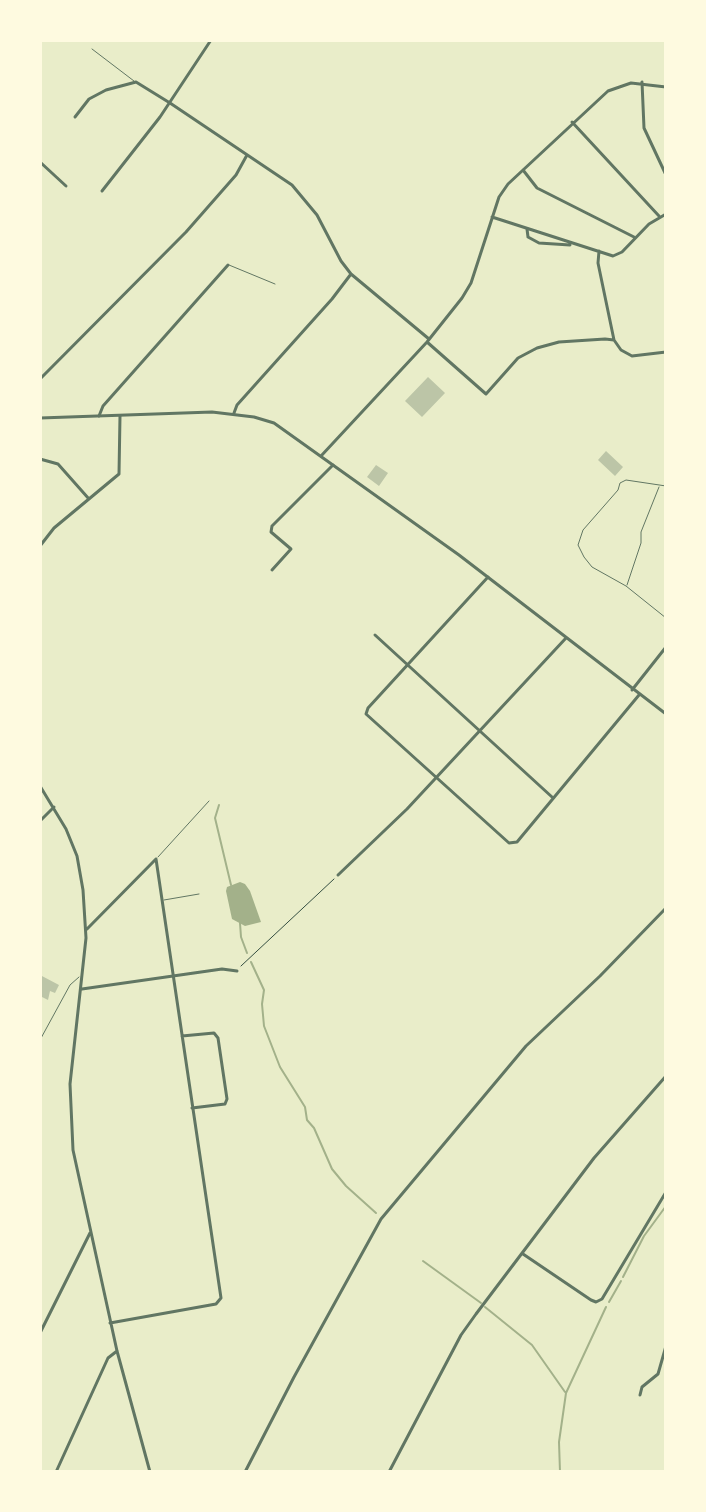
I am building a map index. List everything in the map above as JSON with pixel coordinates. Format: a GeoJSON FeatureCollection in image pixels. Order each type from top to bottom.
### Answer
{"type":"FeatureCollection","features":[{"type":"Feature","properties":{"kind":"street"},"geometry":{"type":"LineString","coordinates":[[102,191],[170,103],[211,40]]}},
{"type":"Feature","properties":{"kind":"street"},"geometry":{"type":"LineString","coordinates":[[75,117],[89,99],[106,90],[136,82],[284,178],[301,194],[323,224],[351,274],[486,394],[512,363],[526,352],[571,340],[614,340]]}},
{"type":"Feature","properties":{"kind":"street"},"geometry":{"type":"LineString","coordinates":[[642,82],[644,128],[666,175]]}},
{"type":"Feature","properties":{"kind":"street"},"geometry":{"type":"LineString","coordinates":[[321,456],[428,340],[471,283],[499,197],[523,170],[608,91],[623,84],[642,82],[666,87]]}},
{"type":"Feature","properties":{"kind":"street"},"geometry":{"type":"LineString","coordinates":[[572,122],[660,217]]}},
{"type":"Feature","properties":{"kind":"street"},"geometry":{"type":"LineString","coordinates":[[40,379],[186,232],[236,175],[247,155]]}},
{"type":"Feature","properties":{"kind":"street"},"geometry":{"type":"LineString","coordinates":[[40,162],[66,186]]}},
{"type":"Feature","properties":{"kind":"street"},"geometry":{"type":"LineString","coordinates":[[523,170],[537,188],[634,237]]}},
{"type":"Feature","properties":{"kind":"street"},"geometry":{"type":"LineString","coordinates":[[492,217],[616,255],[634,237],[666,214]]}},
{"type":"Feature","properties":{"kind":"street"},"geometry":{"type":"LineString","coordinates":[[527,229],[528,237],[539,243],[574,244]]}},
{"type":"Feature","properties":{"kind":"street"},"geometry":{"type":"LineString","coordinates":[[599,251],[598,261],[614,340],[621,350],[632,356],[666,352]]}},
{"type":"Feature","properties":{"kind":"street"},"geometry":{"type":"LineString","coordinates":[[99,416],[103,406],[228,265]]}},
{"type":"Feature","properties":{"kind":"street"},"geometry":{"type":"LineString","coordinates":[[234,413],[237,405],[351,274]]}},
{"type":"Feature","properties":{"kind":"street"},"geometry":{"type":"LineString","coordinates":[[40,418],[212,412],[234,413],[274,423],[488,577],[666,714]]}},
{"type":"Feature","properties":{"kind":"street"},"geometry":{"type":"LineString","coordinates":[[40,546],[54,528],[119,474],[120,416]]}},
{"type":"Feature","properties":{"kind":"street"},"geometry":{"type":"LineString","coordinates":[[40,459],[58,464],[89,499]]}},
{"type":"Feature","properties":{"kind":"street"},"geometry":{"type":"LineString","coordinates":[[272,570],[291,549],[271,532],[272,526],[333,465]]}},
{"type":"Feature","properties":{"kind":"street"},"geometry":{"type":"LineString","coordinates":[[488,577],[368,708],[366,714],[509,843],[517,842],[639,695]]}},
{"type":"Feature","properties":{"kind":"street"},"geometry":{"type":"LineString","coordinates":[[375,635],[553,799]]}},
{"type":"Feature","properties":{"kind":"street"},"geometry":{"type":"LineString","coordinates":[[338,875],[479,733],[566,638]]}},
{"type":"Feature","properties":{"kind":"street"},"geometry":{"type":"LineString","coordinates":[[632,690],[666,647]]}},
{"type":"Feature","properties":{"kind":"street"},"geometry":{"type":"LineString","coordinates":[[40,786],[55,807],[77,856],[87,929],[70,1102],[73,1150],[110,1323],[150,1472]]}},
{"type":"Feature","properties":{"kind":"street"},"geometry":{"type":"LineString","coordinates":[[40,821],[55,807]]}},
{"type":"Feature","properties":{"kind":"street"},"geometry":{"type":"LineString","coordinates":[[87,929],[156,859]]}},
{"type":"Feature","properties":{"kind":"street"},"geometry":{"type":"LineString","coordinates":[[110,1323],[216,1304],[221,1298],[156,859]]}},
{"type":"Feature","properties":{"kind":"street"},"geometry":{"type":"LineString","coordinates":[[245,1472],[381,1219],[526,1046],[666,908]]}},
{"type":"Feature","properties":{"kind":"street"},"geometry":{"type":"LineString","coordinates":[[81,989],[222,969],[237,971]]}},
{"type":"Feature","properties":{"kind":"street"},"geometry":{"type":"LineString","coordinates":[[182,1036],[214,1033],[218,1038],[227,1099],[225,1104],[192,1108]]}},
{"type":"Feature","properties":{"kind":"street"},"geometry":{"type":"LineString","coordinates":[[389,1472],[461,1335],[594,1158],[666,1076]]}},
{"type":"Feature","properties":{"kind":"street"},"geometry":{"type":"LineString","coordinates":[[523,1254],[596,1302],[602,1299],[666,1192]]}},
{"type":"Feature","properties":{"kind":"street"},"geometry":{"type":"LineString","coordinates":[[40,1333],[90,1233]]}},
{"type":"Feature","properties":{"kind":"street"},"geometry":{"type":"LineString","coordinates":[[640,1395],[642,1387],[658,1374],[666,1346]]}},
{"type":"Feature","properties":{"kind":"street"},"geometry":{"type":"LineString","coordinates":[[56,1472],[108,1358],[117,1351]]}},
{"type":"Feature","properties":{"kind":"lane"},"geometry":{"type":"LineString","coordinates":[[92,49],[136,82]]}},
{"type":"Feature","properties":{"kind":"lane"},"geometry":{"type":"LineString","coordinates":[[228,265],[237,266],[275,284]]}},
{"type":"Feature","properties":{"kind":"lane"},"geometry":{"type":"LineString","coordinates":[[666,486],[626,480],[620,483],[618,490],[583,530],[579,540],[580,550],[587,562],[626,586],[666,618]]}},
{"type":"Feature","properties":{"kind":"lane"},"geometry":{"type":"LineString","coordinates":[[626,586],[641,543],[641,532],[659,485]]}},
{"type":"Feature","properties":{"kind":"lane"},"geometry":{"type":"LineString","coordinates":[[156,859],[209,801]]}},
{"type":"Feature","properties":{"kind":"lane"},"geometry":{"type":"LineString","coordinates":[[164,900],[199,894]]}},
{"type":"Feature","properties":{"kind":"lane"},"geometry":{"type":"LineString","coordinates":[[40,1040],[70,985],[82,977]]}},
{"type":"Feature","properties":{"kind":"path"},"geometry":{"type":"LineString","coordinates":[[237,971],[338,875]]}},
{"type":"Feature","properties":{"kind":"shaded area"},"geometry":{"type":"Polygon","coordinates":[[[240,882],[250,891],[261,922],[245,926],[232,919],[226,891],[227,887],[240,882]]]}},
{"type":"Feature","properties":{"kind":"building"},"geometry":{"type":"Polygon","coordinates":[[[428,377],[445,393],[422,417],[405,401],[428,377]]]}},
{"type":"Feature","properties":{"kind":"building"},"geometry":{"type":"Polygon","coordinates":[[[606,451],[623,467],[615,476],[598,460],[606,451]]]}},
{"type":"Feature","properties":{"kind":"building"},"geometry":{"type":"Polygon","coordinates":[[[376,465],[388,473],[379,486],[367,477],[376,465]]]}},
{"type":"Feature","properties":{"kind":"building"},"geometry":{"type":"Polygon","coordinates":[[[40,975],[59,985],[55,993],[50,991],[48,1000],[40,996],[40,975]]]}},
{"type":"Feature","properties":{"kind":"waterway"},"geometry":{"type":"LineString","coordinates":[[219,805],[215,818],[231,885]]}},
{"type":"Feature","properties":{"kind":"waterway"},"geometry":{"type":"LineString","coordinates":[[240,923],[247,953]]}},
{"type":"Feature","properties":{"kind":"waterway"},"geometry":{"type":"LineString","coordinates":[[251,962],[264,990],[264,1026],[280,1067],[305,1107],[307,1120],[314,1128],[332,1169],[376,1213]]}},
{"type":"Feature","properties":{"kind":"waterway"},"geometry":{"type":"LineString","coordinates":[[623,1277],[644,1236],[666,1206]]}},
{"type":"Feature","properties":{"kind":"waterway"},"geometry":{"type":"LineString","coordinates":[[423,1261],[481,1303]]}},
{"type":"Feature","properties":{"kind":"waterway"},"geometry":{"type":"LineString","coordinates":[[609,1302],[621,1281]]}},
{"type":"Feature","properties":{"kind":"waterway"},"geometry":{"type":"LineString","coordinates":[[485,1307],[532,1345],[565,1392]]}},
{"type":"Feature","properties":{"kind":"waterway"},"geometry":{"type":"LineString","coordinates":[[560,1472],[559,1442],[566,1393],[606,1307]]}}]}
